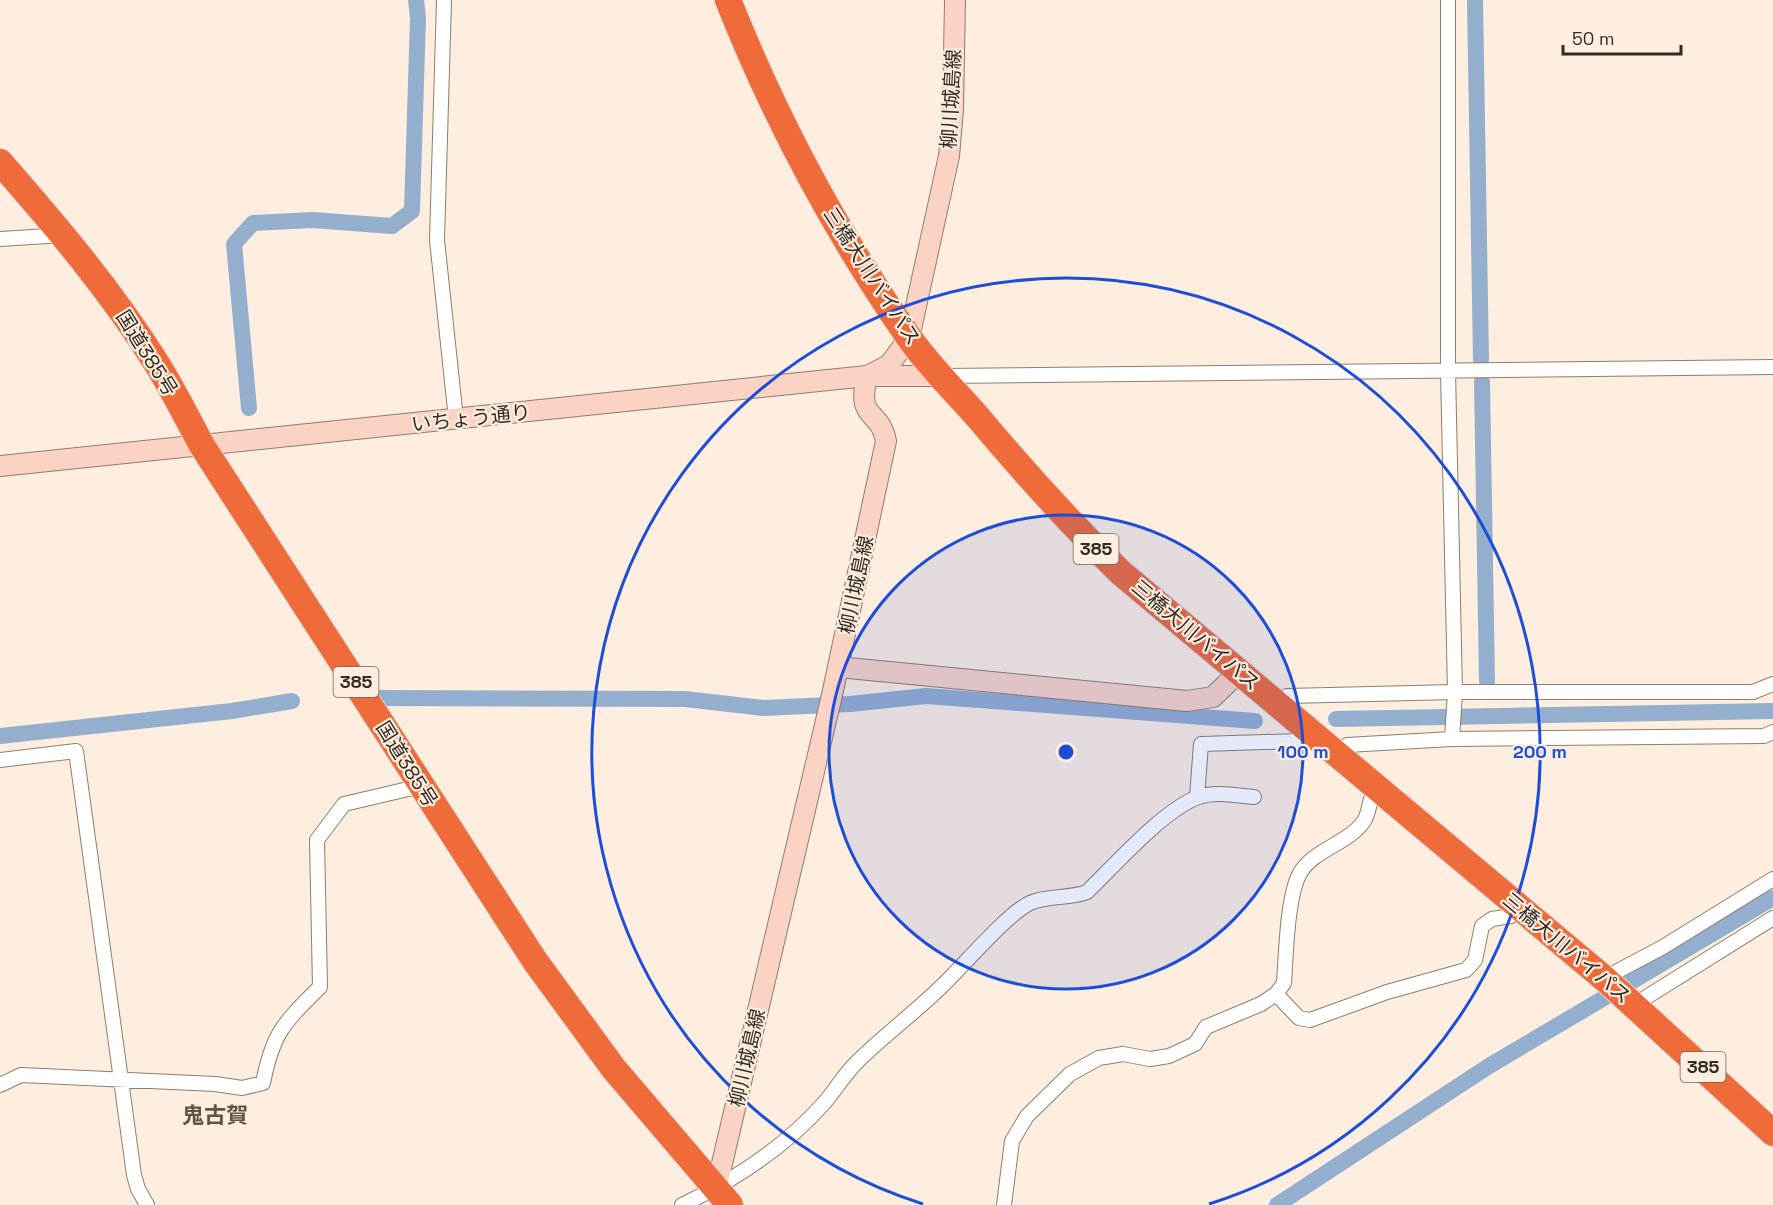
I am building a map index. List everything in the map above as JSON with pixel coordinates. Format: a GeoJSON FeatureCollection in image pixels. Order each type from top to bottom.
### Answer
{"type":"FeatureCollection","features":[{"type":"Feature","properties":{"kind":"highway","name":"三橋大川バイパス"},"geometry":{"type":"LineString","coordinates":[[728,0],[755,67],[798,156],[852,252],[909,338],[1064,517],[1120,572],[1611,976],[1773,1133]]}},
{"type":"Feature","properties":{"kind":"highway","name":"国道385号"},"geometry":{"type":"LineString","coordinates":[[0,162],[64,235],[108,292],[158,365],[201,444],[535,961],[614,1069],[723,1197]]}},
{"type":"Feature","properties":{"kind":"street"},"geometry":{"type":"LineString","coordinates":[[444,0],[437,240],[456,419]]}},
{"type":"Feature","properties":{"kind":"street","name":"柳川城島線"},"geometry":{"type":"LineString","coordinates":[[723,1197],[886,441],[884,433],[864,406],[862,397],[867,376],[889,365],[909,338],[948,156],[953,110],[955,0]]}},
{"type":"Feature","properties":{"kind":"street"},"geometry":{"type":"LineString","coordinates":[[1448,0],[1448,371],[1455,692],[1452,739]]}},
{"type":"Feature","properties":{"kind":"street"},"geometry":{"type":"LineString","coordinates":[[0,239],[64,235]]}},
{"type":"Feature","properties":{"kind":"street"},"geometry":{"type":"LineString","coordinates":[[942,376],[1773,367]]}},
{"type":"Feature","properties":{"kind":"street","name":"いちょう通り"},"geometry":{"type":"LineString","coordinates":[[0,466],[867,376],[942,376]]}},
{"type":"Feature","properties":{"kind":"street"},"geometry":{"type":"LineString","coordinates":[[838,667],[1187,701],[1213,697],[1240,671]]}},
{"type":"Feature","properties":{"kind":"street"},"geometry":{"type":"LineString","coordinates":[[1287,696],[1455,692],[1753,692],[1773,684]]}},
{"type":"Feature","properties":{"kind":"street"},"geometry":{"type":"LineString","coordinates":[[1347,744],[1452,739],[1764,736],[1773,732]]}},
{"type":"Feature","properties":{"kind":"street"},"geometry":{"type":"LineString","coordinates":[[1197,797],[1201,744],[1301,741]]}},
{"type":"Feature","properties":{"kind":"street"},"geometry":{"type":"LineString","coordinates":[[0,760],[76,751],[119,1082],[134,1174],[138,1189],[147,1205]]}},
{"type":"Feature","properties":{"kind":"street"},"geometry":{"type":"LineString","coordinates":[[0,1085],[21,1075],[119,1082],[215,1084],[242,1088],[262,1083],[277,1033],[294,1012],[320,987],[317,840],[344,804],[421,786]]}},
{"type":"Feature","properties":{"kind":"street"},"geometry":{"type":"LineString","coordinates":[[682,1205],[723,1197],[825,1102],[851,1068],[890,1030],[938,990],[1015,913],[1030,902],[1076,896],[1087,892],[1165,818],[1197,797],[1208,795],[1254,797]]}},
{"type":"Feature","properties":{"kind":"street"},"geometry":{"type":"LineString","coordinates":[[1004,1205],[1012,1141],[1027,1116],[1070,1074],[1099,1058],[1123,1054],[1150,1059],[1169,1056],[1195,1044],[1206,1027],[1261,1004],[1276,994],[1284,983],[1294,888],[1300,873],[1312,859],[1351,834],[1364,820],[1371,799]]}},
{"type":"Feature","properties":{"kind":"street"},"geometry":{"type":"LineString","coordinates":[[1611,976],[1663,948],[1773,879]]}},
{"type":"Feature","properties":{"kind":"street"},"geometry":{"type":"LineString","coordinates":[[1276,994],[1299,1018],[1310,1020],[1378,995],[1457,973],[1472,966],[1482,926],[1492,919],[1511,916]]}},
{"type":"Feature","properties":{"kind":"street"},"geometry":{"type":"LineString","coordinates":[[1638,1000],[1773,918]]}},
{"type":"Feature","properties":{"kind":"waterway"},"geometry":{"type":"LineString","coordinates":[[249,408],[234,244],[253,223],[312,220],[392,226],[412,211],[418,18],[416,0]]}},
{"type":"Feature","properties":{"kind":"waterway"},"geometry":{"type":"LineString","coordinates":[[1475,0],[1481,360]]}},
{"type":"Feature","properties":{"kind":"waterway"},"geometry":{"type":"LineString","coordinates":[[1482,381],[1487,681]]}},
{"type":"Feature","properties":{"kind":"waterway"},"geometry":{"type":"LineString","coordinates":[[375,698],[685,699],[764,708],[850,704],[926,696],[1255,721]]}},
{"type":"Feature","properties":{"kind":"waterway"},"geometry":{"type":"LineString","coordinates":[[0,736],[232,711],[292,701]]}},
{"type":"Feature","properties":{"kind":"waterway"},"geometry":{"type":"LineString","coordinates":[[1336,719],[1773,711]]}},
{"type":"Feature","properties":{"kind":"waterway"},"geometry":{"type":"LineString","coordinates":[[1277,1205],[1489,1066],[1773,898]]}},
{"type":"Feature","properties":{"kind":"district","name":"鬼古賀"},"geometry":{"type":"Point","coordinates":[215,1115]}}]}
